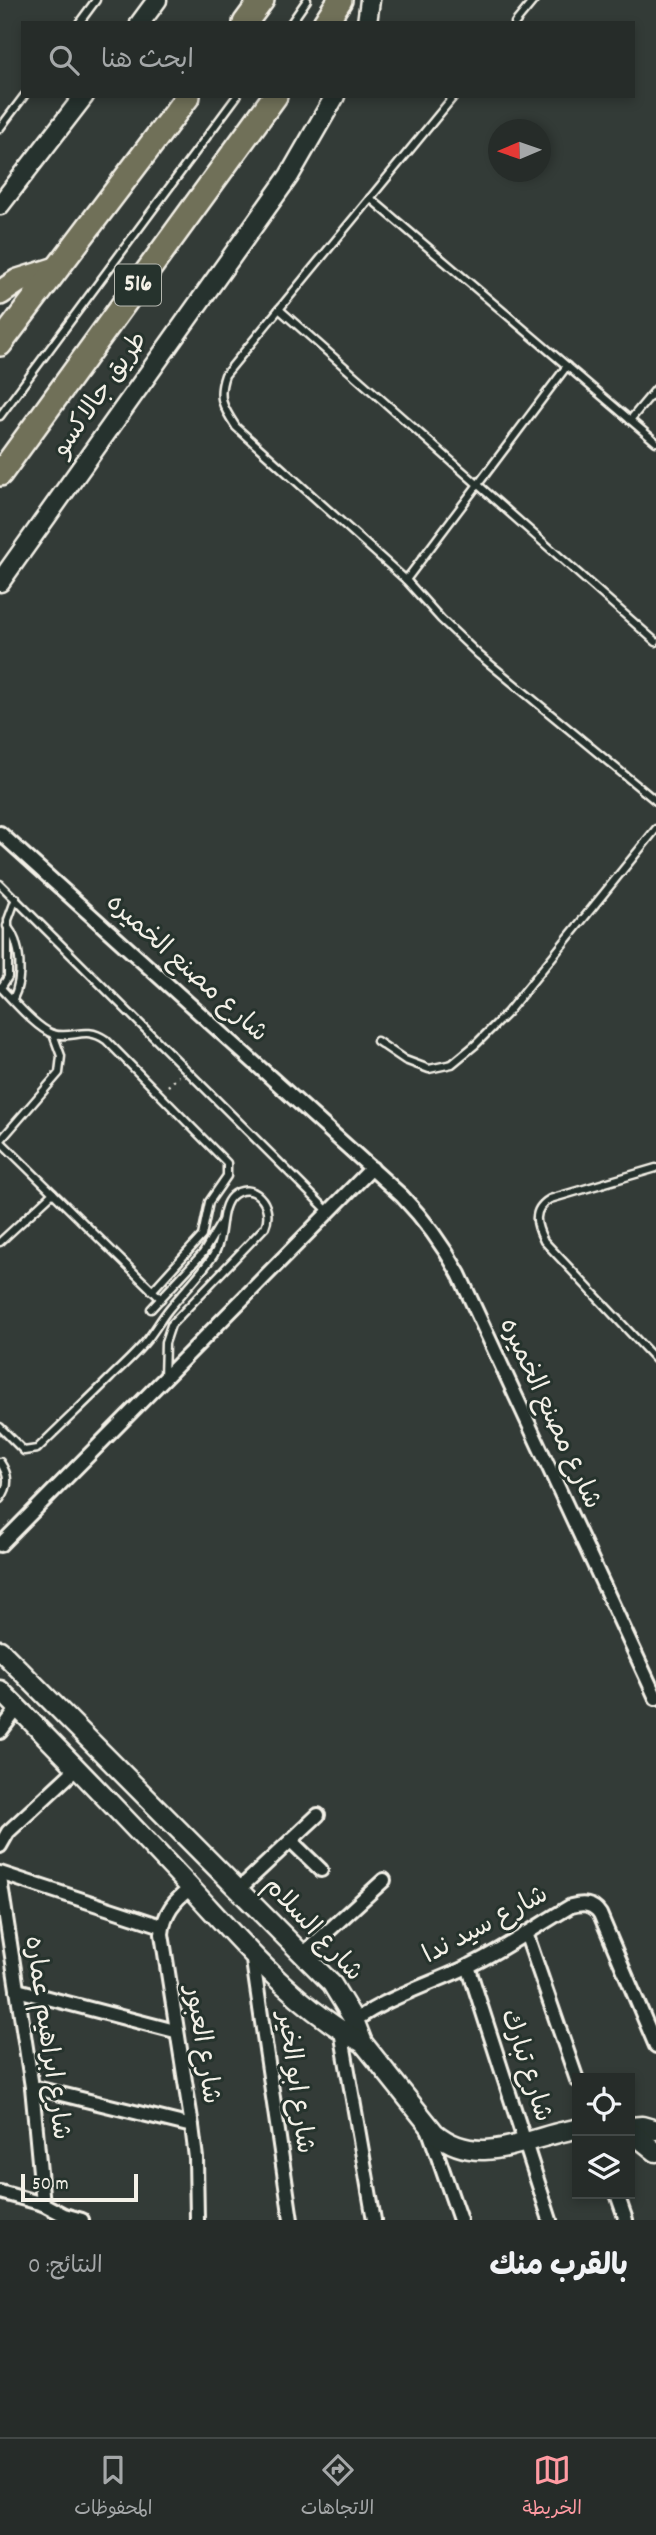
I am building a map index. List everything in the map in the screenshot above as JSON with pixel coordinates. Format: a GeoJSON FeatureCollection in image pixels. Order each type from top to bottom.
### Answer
{"type":"FeatureCollection","features":[{"type":"Feature","properties":{"kind":"highway"},"geometry":{"type":"LineString","coordinates":[[246,21],[262,0]]}},
{"type":"Feature","properties":{"kind":"highway"},"geometry":{"type":"LineString","coordinates":[[326,21],[340,0]]}},
{"type":"Feature","properties":{"kind":"highway"},"geometry":{"type":"LineString","coordinates":[[0,344],[186,98]]}},
{"type":"Feature","properties":{"kind":"highway","name":"516"},"geometry":{"type":"LineString","coordinates":[[0,474],[274,98]]}},
{"type":"Feature","properties":{"kind":"highway"},"geometry":{"type":"LineString","coordinates":[[0,293],[18,281],[56,269]]}},
{"type":"Feature","properties":{"kind":"street"},"geometry":{"type":"LineString","coordinates":[[141,21],[157,0]]}},
{"type":"Feature","properties":{"kind":"street"},"geometry":{"type":"LineString","coordinates":[[367,21],[370,0]]}},
{"type":"Feature","properties":{"kind":"street"},"geometry":{"type":"LineString","coordinates":[[0,205],[82,98]]}},
{"type":"Feature","properties":{"kind":"street","name":"طريق جالاكسو"},"geometry":{"type":"LineString","coordinates":[[0,582],[289,176],[334,98]]}},
{"type":"Feature","properties":{"kind":"street","name":"شارع مصنع الخميره"},"geometry":{"type":"LineString","coordinates":[[0,832],[402,1195],[424,1219],[459,1274],[656,1698]]}},
{"type":"Feature","properties":{"kind":"street"},"geometry":{"type":"LineString","coordinates":[[0,1545],[372,1168]]}},
{"type":"Feature","properties":{"kind":"street","name":"شارع السلام"},"geometry":{"type":"LineString","coordinates":[[0,1650],[332,1984],[348,2026]]}},
{"type":"Feature","properties":{"kind":"street","name":"شارع السلام"},"geometry":{"type":"LineString","coordinates":[[0,1689],[251,1954],[289,1989],[348,2026],[435,2133],[463,2150],[480,2151],[572,2130]]}},
{"type":"Feature","properties":{"kind":"street"},"geometry":{"type":"LineString","coordinates":[[0,1732],[18,1708]]}},
{"type":"Feature","properties":{"kind":"street"},"geometry":{"type":"LineString","coordinates":[[0,1846],[8,1832],[77,1768]]}},
{"type":"Feature","properties":{"kind":"street"},"geometry":{"type":"LineString","coordinates":[[238,1890],[318,1815]]}},
{"type":"Feature","properties":{"kind":"street"},"geometry":{"type":"LineString","coordinates":[[290,1841],[321,1870]]}},
{"type":"Feature","properties":{"kind":"street"},"geometry":{"type":"LineString","coordinates":[[0,1875],[162,1926],[177,1897],[191,1888]]}},
{"type":"Feature","properties":{"kind":"street","name":"شارع ابراهيم عماره"},"geometry":{"type":"LineString","coordinates":[[0,1875],[32,2087],[43,2204]]}},
{"type":"Feature","properties":{"kind":"street"},"geometry":{"type":"LineString","coordinates":[[302,1955],[384,1880]]}},
{"type":"Feature","properties":{"kind":"street","name":"شارع سيد ندا"},"geometry":{"type":"LineString","coordinates":[[348,2026],[391,1999],[468,1966],[570,1906],[579,1904],[596,1907],[656,2046]]}},
{"type":"Feature","properties":{"kind":"street","name":"شارع العبور"},"geometry":{"type":"LineString","coordinates":[[162,1926],[175,2031],[192,2126],[197,2220]]}},
{"type":"Feature","properties":{"kind":"street"},"geometry":{"type":"LineString","coordinates":[[526,1933],[575,2073]]}},
{"type":"Feature","properties":{"kind":"street","name":"شارع ابو الخير"},"geometry":{"type":"LineString","coordinates":[[251,1954],[291,2220]]}},
{"type":"Feature","properties":{"kind":"street","name":"شارع تبارك"},"geometry":{"type":"LineString","coordinates":[[468,1966],[550,2220]]}},
{"type":"Feature","properties":{"kind":"street"},"geometry":{"type":"LineString","coordinates":[[18,1990],[175,2031]]}},
{"type":"Feature","properties":{"kind":"street"},"geometry":{"type":"LineString","coordinates":[[348,2026],[374,2220]]}},
{"type":"Feature","properties":{"kind":"street"},"geometry":{"type":"LineString","coordinates":[[32,2087],[192,2126]]}},
{"type":"Feature","properties":{"kind":"street"},"geometry":{"type":"LineString","coordinates":[[425,2119],[460,2220]]}},
{"type":"Feature","properties":{"kind":"street"},"geometry":{"type":"LineString","coordinates":[[635,2128],[642,2126],[654,2140]]}},
{"type":"Feature","properties":{"kind":"street"},"geometry":{"type":"LineString","coordinates":[[0,2192],[43,2204],[64,2215],[82,2220]]}},
{"type":"Feature","properties":{"kind":"street"},"geometry":{"type":"LineString","coordinates":[[619,2199],[626,2220]]}},
{"type":"Feature","properties":{"kind":"street"},"geometry":{"type":"LineString","coordinates":[[50,2220],[64,2215]]}},
{"type":"Feature","properties":{"kind":"lane"},"geometry":{"type":"LineString","coordinates":[[80,21],[96,0]]}},
{"type":"Feature","properties":{"kind":"lane"},"geometry":{"type":"LineString","coordinates":[[292,21],[307,0]]}},
{"type":"Feature","properties":{"kind":"lane"},"geometry":{"type":"LineString","coordinates":[[517,21],[534,0]]}},
{"type":"Feature","properties":{"kind":"lane"},"geometry":{"type":"LineString","coordinates":[[0,128],[22,98]]}},
{"type":"Feature","properties":{"kind":"lane"},"geometry":{"type":"LineString","coordinates":[[0,415],[236,98]]}},
{"type":"Feature","properties":{"kind":"lane"},"geometry":{"type":"LineString","coordinates":[[452,98],[225,375],[219,390],[223,407],[236,427],[406,580],[441,619],[480,655],[656,801]]}},
{"type":"Feature","properties":{"kind":"lane"},"geometry":{"type":"LineString","coordinates":[[370,198],[656,442]]}},
{"type":"Feature","properties":{"kind":"lane"},"geometry":{"type":"LineString","coordinates":[[279,309],[656,642]]}},
{"type":"Feature","properties":{"kind":"lane"},"geometry":{"type":"LineString","coordinates":[[406,580],[567,366]]}},
{"type":"Feature","properties":{"kind":"lane"},"geometry":{"type":"LineString","coordinates":[[630,420],[656,389]]}},
{"type":"Feature","properties":{"kind":"lane"},"geometry":{"type":"LineString","coordinates":[[377,1041],[405,1060],[429,1069],[452,1063],[475,1045],[507,1013],[656,829]]}},
{"type":"Feature","properties":{"kind":"lane"},"geometry":{"type":"LineString","coordinates":[[0,884],[329,1212]]}},
{"type":"Feature","properties":{"kind":"lane"},"geometry":{"type":"LineString","coordinates":[[16,898],[7,926],[8,972],[0,987],[53,1034],[88,1032],[100,1036],[225,1160],[229,1172],[209,1202],[202,1236],[152,1290]]}},
{"type":"Feature","properties":{"kind":"lane"},"geometry":{"type":"LineString","coordinates":[[7,926],[15,939],[18,952],[19,978],[13,999]]}},
{"type":"Feature","properties":{"kind":"lane"},"geometry":{"type":"LineString","coordinates":[[53,1034],[61,1056],[59,1073],[0,1141],[161,1299]]}},
{"type":"Feature","properties":{"kind":"lane"},"geometry":{"type":"LineString","coordinates":[[656,1168],[550,1199],[538,1209],[536,1219],[544,1241],[656,1360]]}},
{"type":"Feature","properties":{"kind":"lane"},"geometry":{"type":"LineString","coordinates":[[0,1242],[52,1193]]}},
{"type":"Feature","properties":{"kind":"lane"},"geometry":{"type":"LineString","coordinates":[[0,1427],[24,1451],[37,1449],[146,1341],[216,1251],[222,1235],[226,1204],[234,1194],[255,1193],[268,1208],[268,1221],[171,1325],[165,1343],[164,1379]]}},
{"type":"Feature","properties":{"kind":"lane"},"geometry":{"type":"LineString","coordinates":[[151,1309],[192,1266],[210,1243],[223,1218]]}},
{"type":"Feature","properties":{"kind":"lane"},"geometry":{"type":"LineString","coordinates":[[192,1266],[199,1273]]}},
{"type":"Feature","properties":{"kind":"lane"},"geometry":{"type":"LineString","coordinates":[[0,1462],[6,1471],[8,1483],[0,1499]]}},
{"type":"Feature","properties":{"kind":"path"},"geometry":{"type":"LineString","coordinates":[[159,1094],[186,1069]]}}]}
